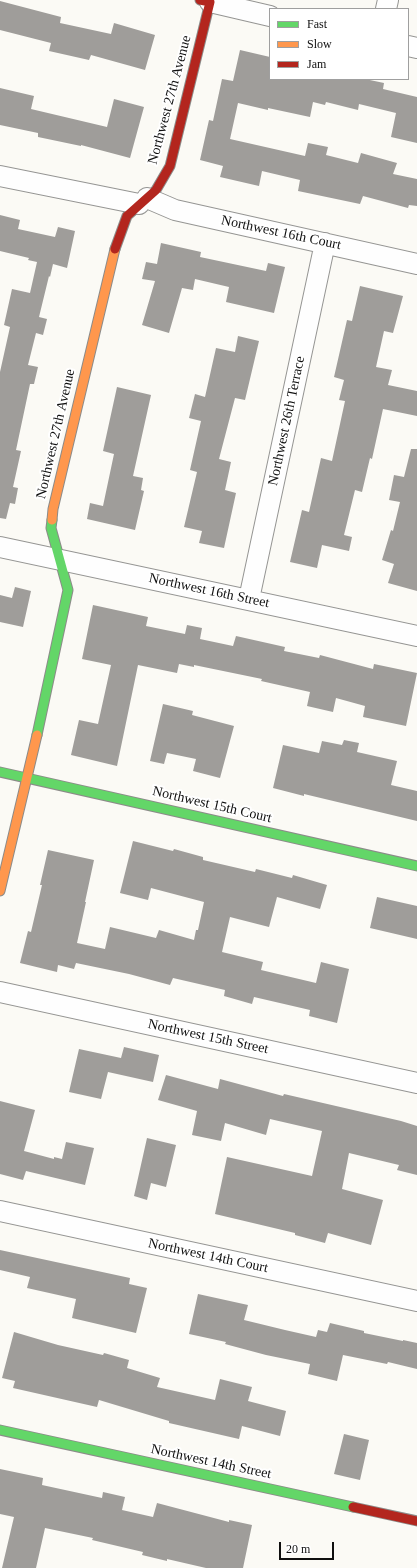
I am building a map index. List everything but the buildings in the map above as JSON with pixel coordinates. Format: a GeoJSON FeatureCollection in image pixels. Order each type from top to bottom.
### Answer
{"type":"FeatureCollection","features":[{"type":"Feature","properties":{"kind":"street"},"geometry":{"type":"LineString","coordinates":[[205,1],[269,16]]}},
{"type":"Feature","properties":{"kind":"street","name":"Northwest 27th Avenue"},"geometry":{"type":"LineString","coordinates":[[0,890],[28,777],[68,590],[52,528],[53,510],[116,243],[127,216],[156,190],[170,166],[205,1]]}},
{"type":"Feature","properties":{"kind":"street","name":"Northwest 16th Court"},"geometry":{"type":"LineString","coordinates":[[0,176],[143,201],[175,210],[417,264]]}},
{"type":"Feature","properties":{"kind":"street","name":"Northwest 26th Terrace"},"geometry":{"type":"LineString","coordinates":[[249,599],[325,243]]}},
{"type":"Feature","properties":{"kind":"street","name":"Northwest 16th Street"},"geometry":{"type":"LineString","coordinates":[[0,547],[417,636]]}},
{"type":"Feature","properties":{"kind":"street","name":"Northwest 15th Court"},"geometry":{"type":"LineString","coordinates":[[0,772],[28,777],[417,866]]}},
{"type":"Feature","properties":{"kind":"street","name":"Northwest 15th Street"},"geometry":{"type":"LineString","coordinates":[[0,992],[417,1082]]}},
{"type":"Feature","properties":{"kind":"street","name":"Northwest 14th Court"},"geometry":{"type":"LineString","coordinates":[[0,1211],[417,1301]]}},
{"type":"Feature","properties":{"kind":"street","name":"Northwest 14th Street"},"geometry":{"type":"LineString","coordinates":[[0,1430],[417,1521]]}},
{"type":"Feature","properties":{"kind":"traffic: fast"},"geometry":{"type":"LineString","coordinates":[[37,735],[68,590],[51,528],[52,520]]}},
{"type":"Feature","properties":{"kind":"traffic: fast"},"geometry":{"type":"LineString","coordinates":[[0,772],[417,866]]}},
{"type":"Feature","properties":{"kind":"traffic: fast"},"geometry":{"type":"LineString","coordinates":[[0,1430],[353,1507]]}},
{"type":"Feature","properties":{"kind":"traffic: slow"},"geometry":{"type":"LineString","coordinates":[[52,520],[53,509],[115,249]]}},
{"type":"Feature","properties":{"kind":"traffic: slow"},"geometry":{"type":"LineString","coordinates":[[0,891],[37,735]]}},
{"type":"Feature","properties":{"kind":"traffic: jam"},"geometry":{"type":"LineString","coordinates":[[115,249],[127,216],[156,190],[170,166],[210,2],[200,0]]}},
{"type":"Feature","properties":{"kind":"traffic: jam"},"geometry":{"type":"LineString","coordinates":[[353,1507],[417,1521]]}}]}
